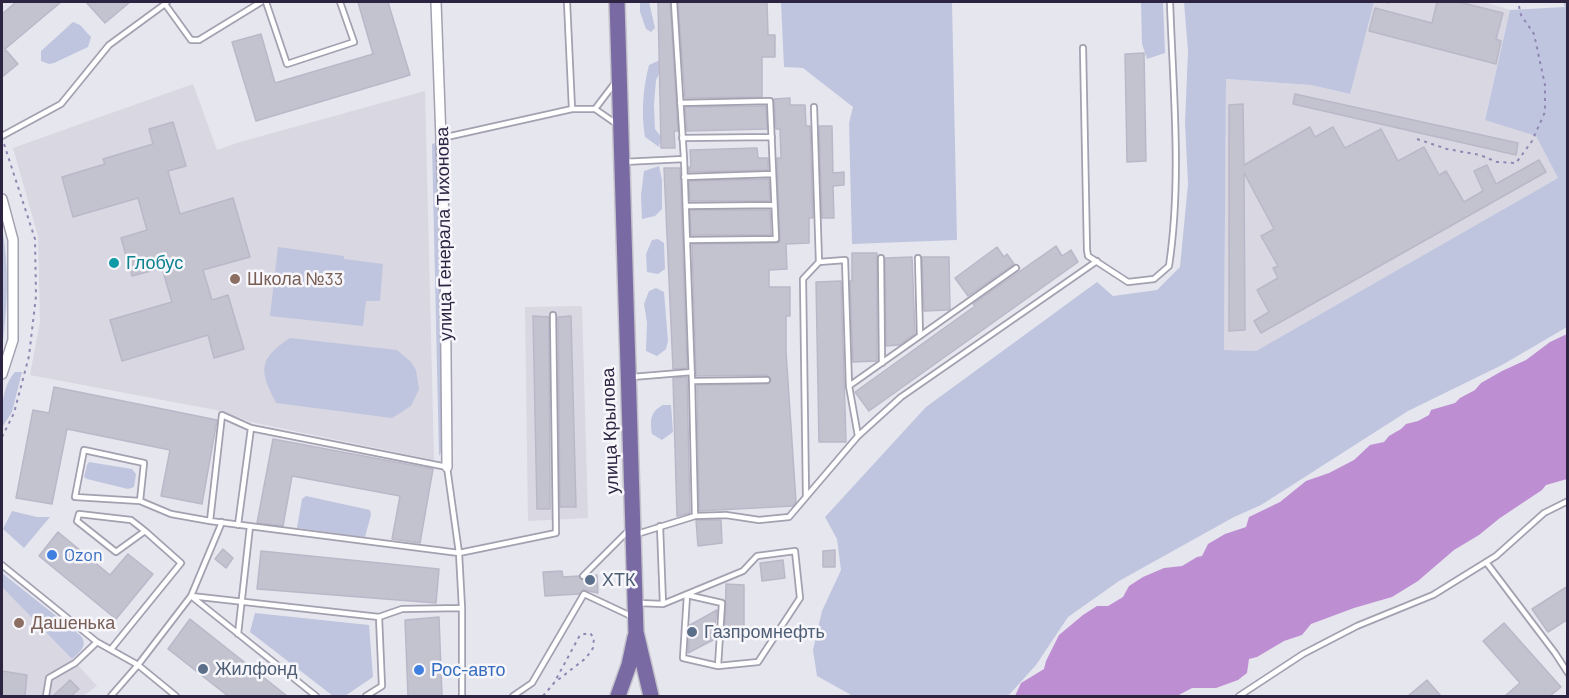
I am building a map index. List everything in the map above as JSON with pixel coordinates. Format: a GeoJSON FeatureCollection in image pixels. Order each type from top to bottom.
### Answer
{"type":"FeatureCollection","features":[{"type":"Feature","properties":{"kind":"main road"},"geometry":{"type":"LineString","coordinates":[[609,2],[622,162]]}},
{"type":"Feature","properties":{"kind":"main road"},"geometry":{"type":"LineString","coordinates":[[617,2],[622,162]]}},
{"type":"Feature","properties":{"kind":"main road","name":"улица Крылова"},"geometry":{"type":"LineString","coordinates":[[622,162],[636,617],[651,696]]}},
{"type":"Feature","properties":{"kind":"main road"},"geometry":{"type":"LineString","coordinates":[[618,696],[629,665],[636,617]]}},
{"type":"Feature","properties":{"kind":"street","name":"улица Генерала Тихонова"},"geometry":{"type":"LineString","coordinates":[[436,2],[445,249],[447,467]]}},
{"type":"Feature","properties":{"kind":"street"},"geometry":{"type":"LineString","coordinates":[[2,199],[13,240],[13,340],[2,374]]}},
{"type":"Feature","properties":{"kind":"lane"},"geometry":{"type":"LineString","coordinates":[[2,136],[60,104],[109,45],[166,3],[191,40],[199,40],[261,2]]}},
{"type":"Feature","properties":{"kind":"lane"},"geometry":{"type":"LineString","coordinates":[[266,2],[287,64],[354,42],[340,2]]}},
{"type":"Feature","properties":{"kind":"lane"},"geometry":{"type":"LineString","coordinates":[[567,2],[572,109]]}},
{"type":"Feature","properties":{"kind":"lane"},"geometry":{"type":"LineString","coordinates":[[674,2],[686,206],[695,516]]}},
{"type":"Feature","properties":{"kind":"lane"},"geometry":{"type":"LineString","coordinates":[[1083,48],[1088,256],[1128,282],[1154,279],[1169,266],[1175,227],[1174,99],[1170,2]]}},
{"type":"Feature","properties":{"kind":"lane"},"geometry":{"type":"LineString","coordinates":[[595,109],[614,84]]}},
{"type":"Feature","properties":{"kind":"lane"},"geometry":{"type":"LineString","coordinates":[[680,104],[770,101],[772,136],[776,239],[687,240]]}},
{"type":"Feature","properties":{"kind":"lane"},"geometry":{"type":"LineString","coordinates":[[814,107],[819,262]]}},
{"type":"Feature","properties":{"kind":"lane"},"geometry":{"type":"LineString","coordinates":[[442,138],[572,109],[595,109],[618,125]]}},
{"type":"Feature","properties":{"kind":"lane"},"geometry":{"type":"LineString","coordinates":[[682,138],[772,136]]}},
{"type":"Feature","properties":{"kind":"lane"},"geometry":{"type":"LineString","coordinates":[[622,162],[684,159]]}},
{"type":"Feature","properties":{"kind":"lane"},"geometry":{"type":"LineString","coordinates":[[684,177],[773,174]]}},
{"type":"Feature","properties":{"kind":"lane"},"geometry":{"type":"LineString","coordinates":[[686,206],[774,205]]}},
{"type":"Feature","properties":{"kind":"lane"},"geometry":{"type":"LineString","coordinates":[[881,258],[882,363]]}},
{"type":"Feature","properties":{"kind":"lane"},"geometry":{"type":"LineString","coordinates":[[918,258],[920,336]]}},
{"type":"Feature","properties":{"kind":"lane"},"geometry":{"type":"LineString","coordinates":[[806,496],[803,279],[819,262],[845,260],[849,386],[858,436]]}},
{"type":"Feature","properties":{"kind":"lane"},"geometry":{"type":"LineString","coordinates":[[583,576],[633,531],[695,516],[726,515],[759,520],[789,517],[858,436],[901,397],[1097,261]]}},
{"type":"Feature","properties":{"kind":"lane"},"geometry":{"type":"LineString","coordinates":[[849,386],[1016,268]]}},
{"type":"Feature","properties":{"kind":"lane"},"geometry":{"type":"LineString","coordinates":[[140,501],[144,463],[84,450],[75,497],[140,501],[171,514],[238,525],[459,553],[556,533],[553,315]]}},
{"type":"Feature","properties":{"kind":"lane"},"geometry":{"type":"LineString","coordinates":[[628,378],[692,372]]}},
{"type":"Feature","properties":{"kind":"lane"},"geometry":{"type":"LineString","coordinates":[[692,381],[767,380]]}},
{"type":"Feature","properties":{"kind":"lane"},"geometry":{"type":"LineString","coordinates":[[210,520],[222,415],[251,428],[447,467],[459,553],[462,608],[462,696]]}},
{"type":"Feature","properties":{"kind":"lane"},"geometry":{"type":"LineString","coordinates":[[238,525],[251,428]]}},
{"type":"Feature","properties":{"kind":"lane"},"geometry":{"type":"LineString","coordinates":[[1239,696],[1303,654],[1358,626],[1433,595],[1496,556],[1544,513],[1568,501]]}},
{"type":"Feature","properties":{"kind":"lane"},"geometry":{"type":"LineString","coordinates":[[112,648],[181,563],[145,531],[131,520],[80,514],[76,521],[116,552],[145,531]]}},
{"type":"Feature","properties":{"kind":"lane"},"geometry":{"type":"LineString","coordinates":[[112,696],[191,596],[222,522]]}},
{"type":"Feature","properties":{"kind":"lane"},"geometry":{"type":"LineString","coordinates":[[238,634],[250,526]]}},
{"type":"Feature","properties":{"kind":"lane"},"geometry":{"type":"LineString","coordinates":[[660,526],[663,604]]}},
{"type":"Feature","properties":{"kind":"lane"},"geometry":{"type":"LineString","coordinates":[[513,696],[532,682],[584,594],[636,617],[663,604],[743,571],[757,556],[795,551],[800,598],[758,662],[718,666],[683,658],[687,595]]}},
{"type":"Feature","properties":{"kind":"lane"},"geometry":{"type":"LineString","coordinates":[[1486,562],[1556,652],[1568,674]]}},
{"type":"Feature","properties":{"kind":"lane"},"geometry":{"type":"LineString","coordinates":[[2,566],[97,642],[112,648],[138,665],[176,696]]}},
{"type":"Feature","properties":{"kind":"lane"},"geometry":{"type":"LineString","coordinates":[[687,595],[722,603],[718,666]]}},
{"type":"Feature","properties":{"kind":"lane"},"geometry":{"type":"LineString","coordinates":[[191,596],[379,617],[402,609],[462,608]]}},
{"type":"Feature","properties":{"kind":"lane"},"geometry":{"type":"LineString","coordinates":[[191,596],[316,696]]}},
{"type":"Feature","properties":{"kind":"lane"},"geometry":{"type":"LineString","coordinates":[[366,696],[382,686],[379,617]]}},
{"type":"Feature","properties":{"kind":"lane"},"geometry":{"type":"LineString","coordinates":[[46,696],[49,678],[75,663],[97,642]]}},
{"type":"Feature","properties":{"kind":"path"},"geometry":{"type":"LineString","coordinates":[[1418,139],[1447,149],[1480,154],[1497,162],[1515,163],[1532,141],[1545,112],[1545,85],[1534,34],[1521,15],[1518,2]]}},
{"type":"Feature","properties":{"kind":"path"},"geometry":{"type":"LineString","coordinates":[[543,696],[554,683],[586,658],[593,648],[594,638],[590,633],[580,635],[554,683]]}},
{"type":"Feature","properties":{"kind":"shaded area"},"geometry":{"type":"Polygon","coordinates":[[[640,2],[649,2],[655,28],[651,32],[646,29],[640,12],[640,2]]]}},
{"type":"Feature","properties":{"kind":"shaded area"},"geometry":{"type":"Polygon","coordinates":[[[781,2],[952,2],[957,240],[852,244],[849,123],[853,107],[803,68],[784,67],[781,2]]]}},
{"type":"Feature","properties":{"kind":"shaded area"},"geometry":{"type":"Polygon","coordinates":[[[1141,2],[1163,2],[1165,53],[1147,59],[1142,44],[1141,2]]]}},
{"type":"Feature","properties":{"kind":"shaded area"},"geometry":{"type":"Polygon","coordinates":[[[1184,2],[1374,2],[1350,94],[1311,85],[1226,79],[1224,350],[1256,351],[1558,178],[1536,136],[1485,120],[1510,10],[1565,7],[1563,2],[1567,2],[1567,327],[1502,365],[1408,411],[1261,505],[1234,517],[1119,581],[1068,617],[1036,665],[1008,696],[853,696],[817,676],[813,650],[822,611],[841,570],[837,539],[825,517],[926,407],[1097,282],[1113,296],[1157,290],[1180,267],[1188,184],[1185,123],[1188,51],[1184,2]]]}},
{"type":"Feature","properties":{"kind":"shaded area"},"geometry":{"type":"Polygon","coordinates":[[[1374,2],[1484,2],[1510,10],[1485,119],[1536,136],[1558,178],[1256,351],[1224,350],[1226,79],[1311,85],[1349,94],[1374,2]]]}},
{"type":"Feature","properties":{"kind":"shaded area"},"geometry":{"type":"Polygon","coordinates":[[[73,22],[80,25],[91,37],[88,47],[54,63],[41,61],[41,51],[73,22]]]}},
{"type":"Feature","properties":{"kind":"shaded area"},"geometry":{"type":"Polygon","coordinates":[[[660,60],[661,70],[656,80],[654,105],[655,129],[661,137],[659,147],[645,137],[643,110],[649,65],[660,60]]]}},
{"type":"Feature","properties":{"kind":"shaded area","name":"Школа №33"},"geometry":{"type":"Polygon","coordinates":[[[193,84],[217,150],[425,91],[434,460],[251,422],[216,410],[30,375],[40,322],[38,236],[13,148],[193,84]]]}},
{"type":"Feature","properties":{"kind":"shaded area"},"geometry":{"type":"Polygon","coordinates":[[[435,143],[444,446],[439,456],[432,144],[435,143]]]}},
{"type":"Feature","properties":{"kind":"shaded area"},"geometry":{"type":"Polygon","coordinates":[[[659,166],[662,180],[662,209],[655,216],[642,219],[641,195],[644,171],[659,166]]]}},
{"type":"Feature","properties":{"kind":"shaded area"},"geometry":{"type":"Polygon","coordinates":[[[2,229],[7,289],[2,349],[2,229]]]}},
{"type":"Feature","properties":{"kind":"shaded area"},"geometry":{"type":"Polygon","coordinates":[[[658,239],[664,243],[665,269],[658,274],[647,272],[646,254],[652,240],[658,239]]]}},
{"type":"Feature","properties":{"kind":"shaded area"},"geometry":{"type":"Polygon","coordinates":[[[278,247],[383,264],[380,301],[366,301],[363,326],[270,316],[278,247]]]}},
{"type":"Feature","properties":{"kind":"shaded area"},"geometry":{"type":"Polygon","coordinates":[[[656,288],[664,292],[668,341],[666,349],[657,356],[646,351],[647,323],[644,304],[649,291],[656,288]]]}},
{"type":"Feature","properties":{"kind":"shaded area"},"geometry":{"type":"Polygon","coordinates":[[[582,306],[588,518],[528,521],[525,307],[582,306]]]}},
{"type":"Feature","properties":{"kind":"shaded area"},"geometry":{"type":"Polygon","coordinates":[[[1567,334],[1567,479],[1546,485],[1479,535],[1454,550],[1418,581],[1392,597],[1311,624],[1302,635],[1284,641],[1257,657],[1249,659],[1247,673],[1238,680],[1216,688],[1192,688],[1177,696],[1015,696],[1021,683],[1044,669],[1059,635],[1083,615],[1097,606],[1108,606],[1123,597],[1129,586],[1143,577],[1164,568],[1182,566],[1202,556],[1208,544],[1225,534],[1246,527],[1249,517],[1280,502],[1306,481],[1329,473],[1354,460],[1370,445],[1384,442],[1406,424],[1429,415],[1431,410],[1455,403],[1475,390],[1481,383],[1526,360],[1550,342],[1567,334]]]}},
{"type":"Feature","properties":{"kind":"shaded area"},"geometry":{"type":"Polygon","coordinates":[[[290,338],[397,350],[411,362],[416,370],[419,389],[411,406],[392,418],[276,403],[267,382],[265,366],[272,352],[290,338]]]}},
{"type":"Feature","properties":{"kind":"shaded area"},"geometry":{"type":"Polygon","coordinates":[[[15,372],[22,372],[12,412],[3,426],[3,398],[15,372]]]}},
{"type":"Feature","properties":{"kind":"shaded area"},"geometry":{"type":"Polygon","coordinates":[[[663,405],[671,405],[673,432],[662,440],[652,434],[651,425],[653,414],[663,405]]]}},
{"type":"Feature","properties":{"kind":"shaded area"},"geometry":{"type":"Polygon","coordinates":[[[89,462],[132,469],[136,474],[134,487],[128,489],[87,479],[84,477],[89,462]]]}},
{"type":"Feature","properties":{"kind":"shaded area"},"geometry":{"type":"Polygon","coordinates":[[[306,496],[370,510],[371,515],[365,537],[297,528],[302,499],[306,496]]]}},
{"type":"Feature","properties":{"kind":"shaded area"},"geometry":{"type":"Polygon","coordinates":[[[12,511],[37,517],[50,517],[24,548],[3,529],[12,511]]]}},
{"type":"Feature","properties":{"kind":"shaded area"},"geometry":{"type":"Polygon","coordinates":[[[2,573],[80,635],[84,645],[72,659],[2,587],[2,573]]]}},
{"type":"Feature","properties":{"kind":"shaded area","name":"Дашенька"},"geometry":{"type":"Polygon","coordinates":[[[2,587],[97,686],[83,696],[2,696],[2,587]]]}},
{"type":"Feature","properties":{"kind":"shaded area"},"geometry":{"type":"Polygon","coordinates":[[[255,613],[369,625],[373,677],[345,696],[333,696],[250,632],[255,613]]]}},
{"type":"Feature","properties":{"kind":"building"},"geometry":{"type":"Polygon","coordinates":[[[16,2],[61,2],[5,49],[18,64],[2,77],[2,14],[16,2]]]}},
{"type":"Feature","properties":{"kind":"building"},"geometry":{"type":"Polygon","coordinates":[[[86,2],[130,2],[105,23],[86,2]]]}},
{"type":"Feature","properties":{"kind":"building"},"geometry":{"type":"Polygon","coordinates":[[[358,2],[388,2],[410,75],[256,121],[232,42],[261,34],[275,83],[373,54],[358,2]]]}},
{"type":"Feature","properties":{"kind":"building"},"geometry":{"type":"Polygon","coordinates":[[[658,2],[670,2],[678,131],[674,131],[675,148],[661,148],[658,2]]]}},
{"type":"Feature","properties":{"kind":"building"},"geometry":{"type":"Polygon","coordinates":[[[678,2],[767,2],[768,35],[775,35],[775,57],[762,57],[762,97],[685,98],[678,2]]]}},
{"type":"Feature","properties":{"kind":"building"},"geometry":{"type":"Polygon","coordinates":[[[1437,2],[1459,2],[1503,13],[1496,39],[1501,41],[1496,64],[1369,31],[1375,8],[1432,23],[1437,2]]]}},
{"type":"Feature","properties":{"kind":"building"},"geometry":{"type":"Polygon","coordinates":[[[1144,53],[1146,161],[1127,162],[1125,54],[1144,53]]]}},
{"type":"Feature","properties":{"kind":"building"},"geometry":{"type":"Polygon","coordinates":[[[1295,94],[1518,143],[1516,155],[1293,104],[1295,94]]]}},
{"type":"Feature","properties":{"kind":"building"},"geometry":{"type":"Polygon","coordinates":[[[790,98],[790,105],[805,105],[806,126],[810,126],[813,218],[809,218],[809,243],[786,244],[787,269],[769,270],[769,287],[790,287],[790,316],[786,316],[786,351],[796,502],[793,506],[699,511],[697,385],[767,384],[771,379],[767,375],[696,376],[692,244],[780,242],[777,158],[781,158],[780,129],[776,129],[774,99],[790,98]]]}},
{"type":"Feature","properties":{"kind":"building"},"geometry":{"type":"Polygon","coordinates":[[[1243,104],[1244,165],[1310,127],[1315,137],[1333,127],[1345,148],[1381,129],[1398,161],[1424,147],[1439,175],[1446,171],[1464,202],[1483,191],[1474,171],[1487,165],[1496,184],[1539,160],[1546,172],[1261,333],[1254,321],[1269,312],[1257,290],[1278,278],[1273,268],[1278,266],[1261,236],[1274,229],[1244,173],[1245,330],[1229,331],[1229,105],[1243,104]]]}},
{"type":"Feature","properties":{"kind":"building"},"geometry":{"type":"Polygon","coordinates":[[[766,106],[767,129],[687,131],[685,107],[766,106]]]}},
{"type":"Feature","properties":{"kind":"building"},"geometry":{"type":"Polygon","coordinates":[[[173,122],[186,166],[168,171],[180,214],[233,198],[250,257],[203,270],[212,300],[228,295],[244,349],[214,358],[208,335],[122,361],[110,320],[172,302],[162,268],[132,276],[121,238],[147,230],[138,198],[73,217],[62,177],[105,164],[103,159],[153,144],[149,129],[173,122]]]}},
{"type":"Feature","properties":{"kind":"building"},"geometry":{"type":"Polygon","coordinates":[[[819,126],[832,126],[833,173],[844,172],[844,185],[833,186],[834,218],[822,218],[819,126]]]}},
{"type":"Feature","properties":{"kind":"building"},"geometry":{"type":"Polygon","coordinates":[[[757,148],[758,158],[768,158],[768,170],[689,172],[690,150],[757,148]]]}},
{"type":"Feature","properties":{"kind":"building"},"geometry":{"type":"Polygon","coordinates":[[[664,168],[680,168],[687,368],[673,369],[664,168]]]}},
{"type":"Feature","properties":{"kind":"building"},"geometry":{"type":"Polygon","coordinates":[[[769,179],[770,201],[690,201],[689,181],[769,179]]]}},
{"type":"Feature","properties":{"kind":"building"},"geometry":{"type":"Polygon","coordinates":[[[690,210],[770,210],[771,235],[691,235],[690,210]]]}},
{"type":"Feature","properties":{"kind":"building"},"geometry":{"type":"Polygon","coordinates":[[[1056,246],[1062,256],[1071,250],[1078,262],[869,411],[855,392],[975,306],[973,304],[1056,246]]]}},
{"type":"Feature","properties":{"kind":"building"},"geometry":{"type":"Polygon","coordinates":[[[997,247],[1004,257],[1007,254],[1014,264],[968,296],[955,278],[997,247]]]}},
{"type":"Feature","properties":{"kind":"building"},"geometry":{"type":"Polygon","coordinates":[[[852,253],[877,253],[877,361],[853,362],[850,281],[852,281],[852,253]]]}},
{"type":"Feature","properties":{"kind":"building"},"geometry":{"type":"Polygon","coordinates":[[[912,257],[915,334],[899,345],[886,346],[885,258],[912,257]]]}},
{"type":"Feature","properties":{"kind":"building"},"geometry":{"type":"Polygon","coordinates":[[[922,257],[949,257],[950,309],[924,311],[922,257]]]}},
{"type":"Feature","properties":{"kind":"building"},"geometry":{"type":"Polygon","coordinates":[[[841,281],[846,442],[819,442],[816,282],[841,281]]]}},
{"type":"Feature","properties":{"kind":"building"},"geometry":{"type":"Polygon","coordinates":[[[533,316],[549,317],[550,509],[537,509],[533,316]]]}},
{"type":"Feature","properties":{"kind":"building"},"geometry":{"type":"Polygon","coordinates":[[[571,316],[576,507],[560,507],[558,317],[571,316]]]}},
{"type":"Feature","properties":{"kind":"building"},"geometry":{"type":"Polygon","coordinates":[[[687,377],[690,513],[677,516],[673,378],[687,377]]]}},
{"type":"Feature","properties":{"kind":"building"},"geometry":{"type":"Polygon","coordinates":[[[54,387],[217,420],[202,504],[161,496],[170,450],[67,429],[52,504],[16,498],[33,410],[49,413],[54,387]]]}},
{"type":"Feature","properties":{"kind":"building"},"geometry":{"type":"Polygon","coordinates":[[[273,439],[433,469],[420,543],[392,539],[400,496],[292,476],[283,526],[257,523],[273,439]]]}},
{"type":"Feature","properties":{"kind":"building"},"geometry":{"type":"Polygon","coordinates":[[[696,520],[721,520],[722,543],[698,546],[696,520]]]}},
{"type":"Feature","properties":{"kind":"building"},"geometry":{"type":"Polygon","coordinates":[[[58,532],[110,575],[128,554],[153,574],[116,619],[39,556],[58,532]]]}},
{"type":"Feature","properties":{"kind":"building"},"geometry":{"type":"Polygon","coordinates":[[[223,549],[233,558],[226,568],[215,559],[223,549]]]}},
{"type":"Feature","properties":{"kind":"building"},"geometry":{"type":"Polygon","coordinates":[[[835,550],[835,567],[823,567],[823,551],[835,550]]]}},
{"type":"Feature","properties":{"kind":"building"},"geometry":{"type":"Polygon","coordinates":[[[261,551],[439,569],[436,603],[257,589],[261,551]]]}},
{"type":"Feature","properties":{"kind":"building"},"geometry":{"type":"Polygon","coordinates":[[[783,560],[785,578],[762,581],[760,563],[783,560]]]}},
{"type":"Feature","properties":{"kind":"building"},"geometry":{"type":"Polygon","coordinates":[[[562,571],[563,577],[579,576],[582,580],[597,575],[598,593],[584,590],[579,594],[545,596],[543,572],[562,571]]]}},
{"type":"Feature","properties":{"kind":"building"},"geometry":{"type":"Polygon","coordinates":[[[726,584],[744,585],[744,629],[725,629],[726,584]]]}},
{"type":"Feature","properties":{"kind":"building"},"geometry":{"type":"Polygon","coordinates":[[[1568,586],[1568,619],[1548,632],[1532,609],[1568,586]]]}},
{"type":"Feature","properties":{"kind":"building"},"geometry":{"type":"Polygon","coordinates":[[[717,610],[713,640],[688,653],[690,625],[717,610]]]}},
{"type":"Feature","properties":{"kind":"building"},"geometry":{"type":"Polygon","coordinates":[[[439,617],[442,696],[408,696],[405,620],[439,617]]]}},
{"type":"Feature","properties":{"kind":"building"},"geometry":{"type":"Polygon","coordinates":[[[190,619],[287,696],[228,696],[168,649],[190,619]]]}},
{"type":"Feature","properties":{"kind":"building"},"geometry":{"type":"Polygon","coordinates":[[[1504,623],[1561,687],[1550,696],[1505,696],[1520,683],[1483,641],[1504,623]]]}},
{"type":"Feature","properties":{"kind":"building"},"geometry":{"type":"Polygon","coordinates":[[[2,671],[27,675],[25,696],[2,696],[2,671]]]}},
{"type":"Feature","properties":{"kind":"building"},"geometry":{"type":"Polygon","coordinates":[[[70,680],[79,689],[71,696],[53,696],[70,680]]]}},
{"type":"Feature","properties":{"kind":"building"},"geometry":{"type":"Polygon","coordinates":[[[1427,680],[1441,696],[1408,696],[1427,680]]]}},
{"type":"Feature","properties":{"kind":"place","name":"Глобус"},"geometry":{"type":"Point","coordinates":[114,263]}},
{"type":"Feature","properties":{"kind":"place","name":"Школа №33"},"geometry":{"type":"Point","coordinates":[235,279]}},
{"type":"Feature","properties":{"kind":"place","name":"Ozon"},"geometry":{"type":"Point","coordinates":[52,555]}},
{"type":"Feature","properties":{"kind":"place","name":"ХТК"},"geometry":{"type":"Point","coordinates":[590,580]}},
{"type":"Feature","properties":{"kind":"place","name":"Дашенька"},"geometry":{"type":"Point","coordinates":[19,623]}},
{"type":"Feature","properties":{"kind":"place","name":"Газпромнефть"},"geometry":{"type":"Point","coordinates":[692,632]}},
{"type":"Feature","properties":{"kind":"place","name":"Жилфонд"},"geometry":{"type":"Point","coordinates":[203,669]}},
{"type":"Feature","properties":{"kind":"place","name":"Рос-авто"},"geometry":{"type":"Point","coordinates":[419,670]}}]}
